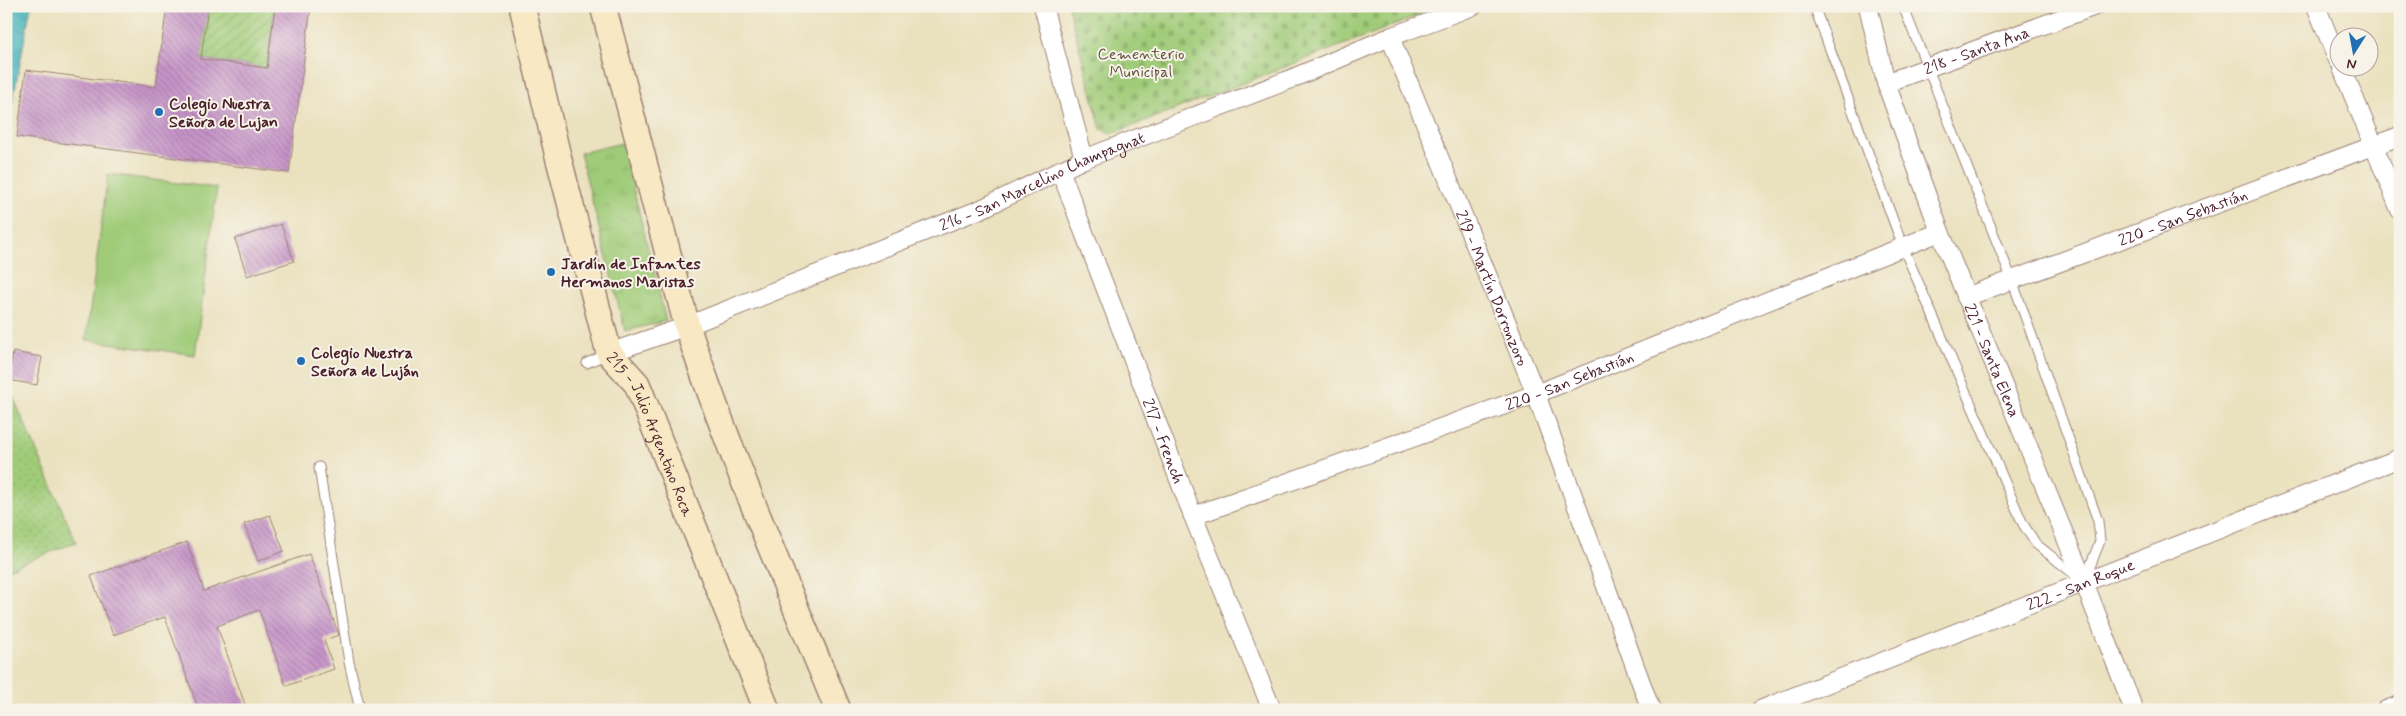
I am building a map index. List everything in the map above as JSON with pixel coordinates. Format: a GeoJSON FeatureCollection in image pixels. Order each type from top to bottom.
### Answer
{"type":"FeatureCollection","features":[{"type":"Feature","properties":{"kind":"street","name":"215 - Julio Argentino Roca"},"geometry":{"type":"LineString","coordinates":[[522,6],[557,152],[598,358],[637,384],[767,710]]}},
{"type":"Feature","properties":{"kind":"street"},"geometry":{"type":"LineString","coordinates":[[603,6],[687,326],[730,444],[838,710]]}},
{"type":"Feature","properties":{"kind":"street"},"geometry":{"type":"LineString","coordinates":[[1043,6],[1084,159]]}},
{"type":"Feature","properties":{"kind":"street","name":"216 - San Marcelino Champagnat"},"geometry":{"type":"LineString","coordinates":[[598,358],[687,326],[981,209],[1084,159],[1286,81],[1390,37],[1473,6]]}},
{"type":"Feature","properties":{"kind":"street","name":"221 - Santa Elena"},"geometry":{"type":"LineString","coordinates":[[1868,6],[1886,83],[1940,232],[2084,582],[2134,710]]}},
{"type":"Feature","properties":{"kind":"street","name":"218 - Santa Ana"},"geometry":{"type":"LineString","coordinates":[[1886,83],[2095,6]]}},
{"type":"Feature","properties":{"kind":"street"},"geometry":{"type":"LineString","coordinates":[[2316,6],[2328,35]]}},
{"type":"Feature","properties":{"kind":"street","name":"219 - Martín Dorronzoro"},"geometry":{"type":"LineString","coordinates":[[1390,37],[1536,394],[1651,710]]}},
{"type":"Feature","properties":{"kind":"street"},"geometry":{"type":"LineString","coordinates":[[2346,78],[2400,210]]}},
{"type":"Feature","properties":{"kind":"street","name":"220 - San Sebastián"},"geometry":{"type":"LineString","coordinates":[[1966,297],[2400,136]]}},
{"type":"Feature","properties":{"kind":"street","name":"217 - French"},"geometry":{"type":"LineString","coordinates":[[1060,170],[1194,516],[1272,710]]}},
{"type":"Feature","properties":{"kind":"street","name":"220 - San Sebastián"},"geometry":{"type":"LineString","coordinates":[[1194,516],[1536,394],[1940,232]]}},
{"type":"Feature","properties":{"kind":"street","name":"222 - San Roque"},"geometry":{"type":"LineString","coordinates":[[1760,710],[2400,458]]}},
{"type":"Feature","properties":{"kind":"street"},"geometry":{"type":"LineString","coordinates":[[2386,710],[2400,705]]}},
{"type":"Feature","properties":{"kind":"lane"},"geometry":{"type":"LineString","coordinates":[[1814,6],[1903,247],[2023,524],[2036,544],[2084,582],[2100,541],[2098,521],[2012,280],[1903,6]]}},
{"type":"Feature","properties":{"kind":"lane"},"geometry":{"type":"LineString","coordinates":[[319,467],[349,662],[360,710]]}},
{"type":"Feature","properties":{"kind":"green space"},"geometry":{"type":"Polygon","coordinates":[[[208,6],[275,6],[267,68],[201,59],[208,6]]]}},
{"type":"Feature","properties":{"kind":"green space","name":"Cementerio Municipal"},"geometry":{"type":"Polygon","coordinates":[[[1068,6],[1444,6],[1111,134],[1101,129],[1068,6]]]}},
{"type":"Feature","properties":{"kind":"green space"},"geometry":{"type":"Polygon","coordinates":[[[622,143],[666,321],[625,331],[580,153],[622,143]]]}},
{"type":"Feature","properties":{"kind":"green space"},"geometry":{"type":"Polygon","coordinates":[[[108,174],[217,188],[195,355],[86,340],[108,174]]]}},
{"type":"Feature","properties":{"kind":"green space"},"geometry":{"type":"Polygon","coordinates":[[[6,380],[76,542],[6,570],[6,380]]]}},
{"type":"Feature","properties":{"kind":"water"},"geometry":{"type":"Polygon","coordinates":[[[6,6],[31,6],[6,136],[6,6]]]}},
{"type":"Feature","properties":{"kind":"building","name":"Colegio Nuestra Señora de Lujan"},"geometry":{"type":"Polygon","coordinates":[[[167,6],[208,6],[201,59],[267,68],[275,6],[311,6],[289,173],[17,137],[26,70],[156,87],[167,6]]]}},
{"type":"Feature","properties":{"kind":"building"},"geometry":{"type":"Polygon","coordinates":[[[281,224],[294,261],[247,276],[235,239],[281,224]]]}},
{"type":"Feature","properties":{"kind":"building"},"geometry":{"type":"Polygon","coordinates":[[[13,352],[42,357],[37,385],[8,380],[13,352]]]}},
{"type":"Feature","properties":{"kind":"building"},"geometry":{"type":"Polygon","coordinates":[[[270,515],[284,551],[258,561],[244,524],[270,515]]]}},
{"type":"Feature","properties":{"kind":"building"},"geometry":{"type":"Polygon","coordinates":[[[187,542],[204,591],[309,554],[339,635],[324,640],[334,669],[286,686],[259,610],[217,626],[247,710],[199,710],[165,617],[113,635],[91,576],[187,542]]]}},
{"type":"Feature","properties":{"kind":"place","name":"Colegio Nuestra Señora de Lujan"},"geometry":{"type":"Point","coordinates":[159,112]}},
{"type":"Feature","properties":{"kind":"place","name":"Jardín de Infantes Hermanos Maristas"},"geometry":{"type":"Point","coordinates":[551,272]}},
{"type":"Feature","properties":{"kind":"place","name":"Colegio Nuestra Señora de Luján"},"geometry":{"type":"Point","coordinates":[301,361]}}]}
